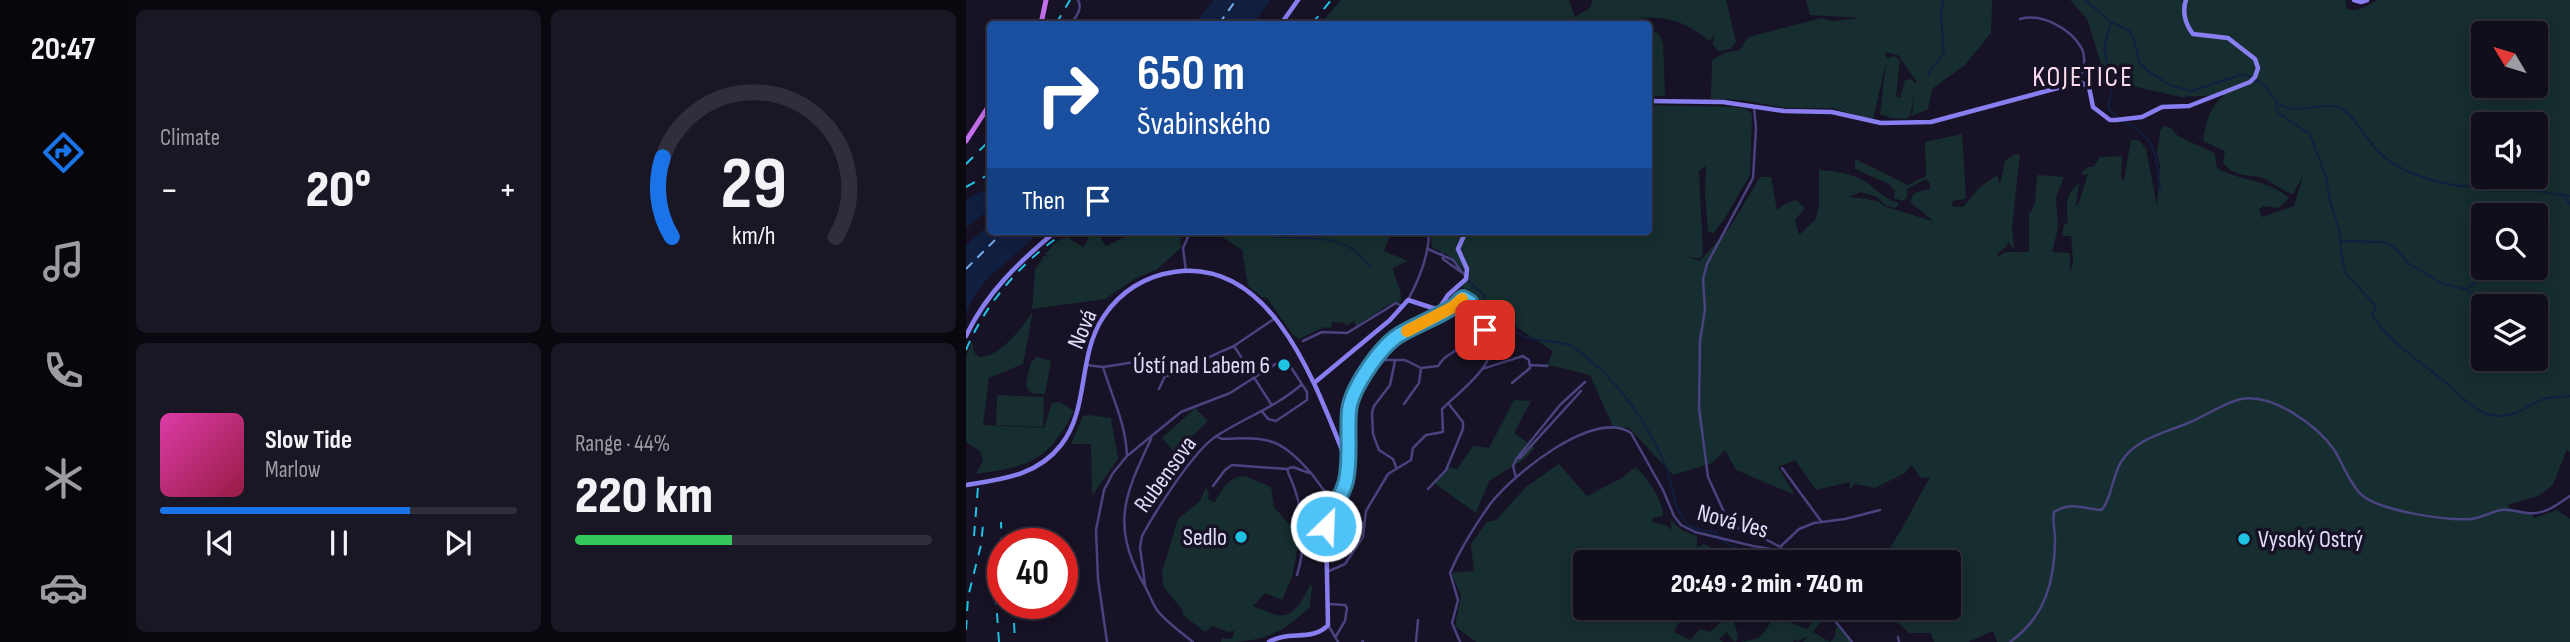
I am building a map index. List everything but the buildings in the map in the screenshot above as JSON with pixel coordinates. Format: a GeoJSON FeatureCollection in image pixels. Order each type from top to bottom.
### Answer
{"type":"FeatureCollection","features":[{"type":"Feature","properties":{"kind":"main road"},"geometry":{"type":"LineString","coordinates":[[1042,21],[1046,0]]}},
{"type":"Feature","properties":{"kind":"main road"},"geometry":{"type":"LineString","coordinates":[[966,141],[987,109]]}},
{"type":"Feature","properties":{"kind":"street"},"geometry":{"type":"LineString","coordinates":[[1073,21],[1080,9],[1078,0]]}},
{"type":"Feature","properties":{"kind":"street"},"geometry":{"type":"LineString","coordinates":[[1283,21],[1298,0]]}},
{"type":"Feature","properties":{"kind":"street"},"geometry":{"type":"LineString","coordinates":[[1652,101],[1723,102],[1784,111],[1832,112],[1873,122],[1912,124],[1931,122],[2080,82],[2089,87],[2093,107],[2110,120],[2142,117],[2168,106],[2189,106],[2250,82],[2256,76],[2258,68],[2255,59],[2228,38],[2193,34],[2185,21],[2186,0]]}},
{"type":"Feature","properties":{"kind":"street"},"geometry":{"type":"LineString","coordinates":[[2354,0],[2367,0]]}},
{"type":"Feature","properties":{"kind":"street"},"geometry":{"type":"LineString","coordinates":[[2020,19],[2031,16],[2049,20],[2079,45],[2083,50],[2084,61],[2080,82]]}},
{"type":"Feature","properties":{"kind":"street","name":"Nová Ves"},"geometry":{"type":"LineString","coordinates":[[1754,107],[1756,128],[1753,178],[1707,264],[1703,279],[1705,309],[1700,341],[1699,408],[1709,477],[1725,518],[1732,526],[1748,530],[1782,550]]}},
{"type":"Feature","properties":{"kind":"street"},"geometry":{"type":"LineString","coordinates":[[966,336],[979,310],[995,289],[1052,235]]}},
{"type":"Feature","properties":{"kind":"street"},"geometry":{"type":"LineString","coordinates":[[1186,235],[1188,237],[1183,248],[1186,271]]}},
{"type":"Feature","properties":{"kind":"street"},"geometry":{"type":"LineString","coordinates":[[1314,383],[1390,320],[1408,300],[1418,282],[1428,249],[1429,235]]}},
{"type":"Feature","properties":{"kind":"street"},"geometry":{"type":"LineString","coordinates":[[1464,235],[1458,249],[1465,273]]}},
{"type":"Feature","properties":{"kind":"street"},"geometry":{"type":"LineString","coordinates":[[1428,249],[1453,260],[1465,273]]}},
{"type":"Feature","properties":{"kind":"street","name":"Nová"},"geometry":{"type":"LineString","coordinates":[[966,485],[1006,479],[1038,466],[1061,445],[1077,412],[1097,327],[1120,298],[1149,279],[1186,271],[1207,272],[1236,282],[1259,300],[1295,349],[1314,383],[1348,465]]}},
{"type":"Feature","properties":{"kind":"street"},"geometry":{"type":"LineString","coordinates":[[1338,642],[1328,625],[1326,526],[1345,482],[1350,403],[1359,383],[1398,335],[1432,319],[1465,273]]}},
{"type":"Feature","properties":{"kind":"street"},"geometry":{"type":"LineString","coordinates":[[1377,359],[1405,359],[1421,368],[1438,366],[1445,355],[1460,348],[1466,339],[1470,302],[1463,298],[1453,307],[1438,312]]}},
{"type":"Feature","properties":{"kind":"street"},"geometry":{"type":"LineString","coordinates":[[1408,300],[1432,307],[1438,312]]}},
{"type":"Feature","properties":{"kind":"street"},"geometry":{"type":"LineString","coordinates":[[1303,341],[1322,332],[1347,333],[1396,303],[1402,306]]}},
{"type":"Feature","properties":{"kind":"street"},"geometry":{"type":"LineString","coordinates":[[1327,571],[1345,564],[1363,537],[1366,511],[1388,474],[1411,460],[1413,448],[1426,435],[1443,432],[1441,414],[1448,402],[1482,369],[1491,351],[1493,337],[1470,313]]}},
{"type":"Feature","properties":{"kind":"street"},"geometry":{"type":"LineString","coordinates":[[1086,365],[1102,367],[1135,362],[1150,372],[1165,376],[1180,372],[1234,346],[1274,319]]}},
{"type":"Feature","properties":{"kind":"street"},"geometry":{"type":"LineString","coordinates":[[1234,346],[1271,404]]}},
{"type":"Feature","properties":{"kind":"street"},"geometry":{"type":"LineString","coordinates":[[1482,369],[1523,356],[1531,365],[1547,366]]}},
{"type":"Feature","properties":{"kind":"street"},"geometry":{"type":"LineString","coordinates":[[1107,642],[1098,579],[1096,523],[1108,482],[1127,456],[1189,408],[1230,393],[1285,358],[1302,384]]}},
{"type":"Feature","properties":{"kind":"street"},"geometry":{"type":"LineString","coordinates":[[1395,361],[1390,385],[1374,406],[1372,413],[1373,434],[1379,450],[1393,459],[1396,467]]}},
{"type":"Feature","properties":{"kind":"street"},"geometry":{"type":"LineString","coordinates":[[1511,383],[1526,373],[1531,365]]}},
{"type":"Feature","properties":{"kind":"street","name":"Nová"},"geometry":{"type":"LineString","coordinates":[[1102,367],[1126,431],[1127,456]]}},
{"type":"Feature","properties":{"kind":"street"},"geometry":{"type":"LineString","coordinates":[[1404,404],[1419,383],[1421,368]]}},
{"type":"Feature","properties":{"kind":"street"},"geometry":{"type":"LineString","coordinates":[[1159,388],[1165,376]]}},
{"type":"Feature","properties":{"kind":"street"},"geometry":{"type":"LineString","coordinates":[[1460,642],[1452,624],[1458,600],[1450,573],[1492,503],[1516,478],[1513,466],[1517,458],[1560,405],[1585,382]]}},
{"type":"Feature","properties":{"kind":"street","name":"Rubensova"},"geometry":{"type":"LineString","coordinates":[[1145,585],[1140,547],[1143,534],[1195,457],[1216,436],[1262,411],[1302,384],[1308,395],[1307,400],[1276,421],[1268,419],[1262,411]]}},
{"type":"Feature","properties":{"kind":"street"},"geometry":{"type":"LineString","coordinates":[[1517,458],[1520,458],[1581,391]]}},
{"type":"Feature","properties":{"kind":"street"},"geometry":{"type":"LineString","coordinates":[[2010,642],[2035,619],[2046,596],[2054,567],[2054,512],[2080,504],[2101,510],[2108,502],[2113,476],[2130,452],[2155,435],[2188,424],[2243,398],[2275,404],[2290,411],[2333,448],[2362,496],[2409,513],[2459,519],[2474,519],[2503,510],[2537,514],[2570,496]]}},
{"type":"Feature","properties":{"kind":"street"},"geometry":{"type":"LineString","coordinates":[[1428,489],[1446,470],[1463,429],[1463,422],[1448,402]]}},
{"type":"Feature","properties":{"kind":"street","name":"Nová Ves"},"geometry":{"type":"LineString","coordinates":[[1516,478],[1547,454],[1591,430],[1624,428],[1638,441],[1674,516],[1681,525],[1696,532],[1753,547],[1776,550]]}},
{"type":"Feature","properties":{"kind":"street"},"geometry":{"type":"LineString","coordinates":[[1216,436],[1222,439],[1258,438],[1277,443],[1290,451],[1336,503]]}},
{"type":"Feature","properties":{"kind":"street"},"geometry":{"type":"LineString","coordinates":[[1152,438],[1130,488],[1124,528],[1128,552],[1157,610],[1193,642]]}},
{"type":"Feature","properties":{"kind":"street"},"geometry":{"type":"LineString","coordinates":[[1213,486],[1225,470],[1233,466],[1293,467],[1311,473]]}},
{"type":"Feature","properties":{"kind":"street"},"geometry":{"type":"LineString","coordinates":[[1783,468],[1821,521]]}},
{"type":"Feature","properties":{"kind":"street"},"geometry":{"type":"LineString","coordinates":[[1287,469],[1296,491],[1305,535],[1303,556],[1297,575]]}},
{"type":"Feature","properties":{"kind":"street","name":"Nová Ves"},"geometry":{"type":"LineString","coordinates":[[1780,547],[1799,529],[1821,521],[1845,519],[1880,510]]}},
{"type":"Feature","properties":{"kind":"street"},"geometry":{"type":"LineString","coordinates":[[1331,514],[1364,524]]}},
{"type":"Feature","properties":{"kind":"street"},"geometry":{"type":"LineString","coordinates":[[1328,604],[1345,605],[1347,611],[1345,621],[1336,636]]}},
{"type":"Feature","properties":{"kind":"street"},"geometry":{"type":"LineString","coordinates":[[1416,642],[1418,620]]}},
{"type":"Feature","properties":{"kind":"street"},"geometry":{"type":"LineString","coordinates":[[1834,620],[1852,642]]}},
{"type":"Feature","properties":{"kind":"street"},"geometry":{"type":"LineString","coordinates":[[1269,642],[1287,636],[1315,635],[1328,625]]}},
{"type":"Feature","properties":{"kind":"street"},"geometry":{"type":"LineString","coordinates":[[1314,642],[1315,635]]}},
{"type":"Feature","properties":{"kind":"street"},"geometry":{"type":"LineString","coordinates":[[1298,642],[1301,636]]}},
{"type":"Feature","properties":{"kind":"street"},"geometry":{"type":"LineString","coordinates":[[1898,637],[1899,642]]}},
{"type":"Feature","properties":{"kind":"green space"},"geometry":{"type":"Polygon","coordinates":[[[1341,0],[1569,0],[1575,17],[1590,8],[1593,0],[1726,0],[1736,42],[1730,49],[1719,51],[1713,45],[1714,34],[1710,41],[1678,22],[1661,18],[1641,18],[1640,21],[1323,21],[1341,0]]]}},
{"type":"Feature","properties":{"kind":"green space"},"geometry":{"type":"Polygon","coordinates":[[[1806,0],[1992,0],[1991,33],[1965,65],[1932,89],[1928,109],[1912,116],[1915,92],[1910,116],[1906,119],[1880,114],[1886,62],[1873,120],[1832,108],[1785,108],[1742,100],[1711,99],[1712,60],[1724,53],[1740,50],[1748,37],[1822,18],[1832,21],[1861,18],[1810,15],[1806,0]],[[1885,52],[1887,59],[1894,56],[1900,60],[1896,96],[1900,98],[1905,80],[1911,79],[1916,84],[1917,82],[1898,55],[1885,52]]]}},
{"type":"Feature","properties":{"kind":"green space"},"geometry":{"type":"Polygon","coordinates":[[[2070,0],[2345,0],[2347,9],[2355,10],[2378,0],[2570,0],[2570,452],[2567,449],[2553,485],[2540,495],[2508,505],[2509,508],[2532,513],[2534,518],[2557,510],[2570,519],[2570,642],[1997,642],[1993,631],[1968,642],[1934,642],[1931,633],[1909,633],[1898,623],[1887,620],[1961,620],[1961,550],[1888,550],[1930,477],[1921,478],[1912,465],[1905,473],[1875,488],[1855,484],[1849,490],[1850,482],[1816,490],[1795,460],[1778,467],[1795,495],[1736,470],[1725,450],[1712,463],[1673,475],[1629,428],[1613,427],[1590,375],[1553,366],[1535,367],[1548,363],[1553,351],[1478,302],[1461,286],[1468,275],[1464,270],[1448,255],[1432,248],[1430,235],[1652,235],[1652,105],[1735,107],[1747,109],[1752,114],[1750,175],[1713,234],[1708,231],[1706,166],[1699,171],[1703,253],[1700,259],[1686,256],[1700,261],[1730,227],[1760,177],[1771,177],[1777,210],[1796,200],[1805,208],[1795,220],[1799,235],[1816,219],[1819,170],[1858,178],[1899,203],[1896,208],[1885,205],[1877,197],[1861,192],[1848,197],[1879,202],[1884,206],[1932,221],[1935,227],[1932,220],[1910,202],[1914,193],[1930,189],[1926,179],[1907,189],[1907,198],[1902,201],[1894,198],[1895,191],[1889,184],[1855,169],[1855,159],[1908,185],[1926,176],[1925,142],[1962,134],[1966,197],[1953,201],[1952,206],[1963,207],[1980,187],[1997,175],[2000,184],[2005,161],[2020,154],[2012,227],[2014,251],[2008,241],[1997,257],[2006,252],[2029,252],[2029,211],[2031,212],[2035,203],[2037,175],[2064,177],[2056,197],[2058,228],[2052,252],[2070,253],[2070,276],[2073,261],[2071,236],[2064,236],[2062,233],[2064,225],[2068,223],[2069,196],[2079,183],[2076,206],[2078,205],[2088,174],[2082,175],[2082,172],[2093,167],[2100,157],[2122,156],[2121,179],[2124,180],[2131,140],[2139,140],[2146,149],[2157,206],[2160,166],[2157,153],[2160,131],[2164,126],[2215,154],[2217,168],[2264,184],[2289,198],[2279,208],[2263,206],[2259,210],[2262,217],[2294,206],[2303,176],[2293,194],[2289,193],[2263,178],[2241,174],[2226,167],[2223,162],[2225,151],[2203,141],[2209,115],[2224,95],[2181,97],[2106,80],[2087,19],[2070,0]]]}},
{"type":"Feature","properties":{"kind":"green space"},"geometry":{"type":"Polygon","coordinates":[[[1652,31],[1659,34],[1663,43],[1665,96],[1652,96],[1652,31]]]}},
{"type":"Feature","properties":{"kind":"green space"},"geometry":{"type":"Polygon","coordinates":[[[1090,235],[1099,235],[1106,246],[1129,235],[1180,235],[1181,248],[1156,270],[1136,278],[1105,299],[1032,309],[1035,270],[1044,256],[1050,257],[1045,254],[1057,241],[1067,237],[1083,247],[1090,235]]]}},
{"type":"Feature","properties":{"kind":"green space"},"geometry":{"type":"Polygon","coordinates":[[[1219,235],[1390,235],[1384,251],[1408,261],[1393,268],[1401,301],[1388,305],[1356,326],[1354,321],[1346,326],[1345,323],[1332,322],[1331,328],[1324,327],[1299,339],[1293,335],[1267,298],[1248,286],[1242,250],[1219,235]]]}},
{"type":"Feature","properties":{"kind":"green space"},"geometry":{"type":"Polygon","coordinates":[[[1033,311],[1023,364],[989,378],[983,425],[1044,428],[1052,403],[1060,402],[1074,411],[1055,441],[1036,459],[1011,468],[976,474],[983,461],[980,451],[966,442],[966,356],[972,342],[974,352],[979,357],[987,356],[1002,347],[1017,333],[1033,311]]]}},
{"type":"Feature","properties":{"kind":"green space"},"geometry":{"type":"Polygon","coordinates":[[[1037,357],[1051,361],[1045,394],[1034,394],[1028,390],[1026,383],[1031,362],[1037,357]]]}},
{"type":"Feature","properties":{"kind":"green space"},"geometry":{"type":"Polygon","coordinates":[[[997,395],[1044,397],[1043,427],[996,425],[997,395]]]}},
{"type":"Feature","properties":{"kind":"green space"},"geometry":{"type":"Polygon","coordinates":[[[1514,400],[1531,401],[1514,433],[1535,448],[1523,460],[1489,481],[1476,513],[1434,483],[1448,467],[1457,469],[1473,446],[1489,448],[1514,400]]]}},
{"type":"Feature","properties":{"kind":"green space"},"geometry":{"type":"Polygon","coordinates":[[[1195,408],[1208,421],[1175,453],[1162,438],[1195,408]]]}},
{"type":"Feature","properties":{"kind":"green space"},"geometry":{"type":"Polygon","coordinates":[[[1083,416],[1111,418],[1118,459],[1092,496],[1091,444],[1071,444],[1083,416]]]}},
{"type":"Feature","properties":{"kind":"green space"},"geometry":{"type":"Polygon","coordinates":[[[1559,464],[1587,496],[1622,478],[1635,467],[1649,482],[1663,510],[1663,516],[1653,518],[1652,522],[1666,525],[1672,530],[1670,520],[1682,530],[1697,536],[1697,547],[1704,544],[1715,550],[1573,550],[1573,620],[1681,620],[1674,632],[1690,640],[1700,629],[1710,632],[1723,620],[1731,620],[1734,621],[1738,637],[1736,642],[1727,632],[1719,639],[1723,642],[1476,642],[1455,626],[1461,595],[1451,573],[1474,571],[1471,544],[1487,522],[1496,520],[1527,486],[1559,464]]]}},
{"type":"Feature","properties":{"kind":"green space"},"geometry":{"type":"Polygon","coordinates":[[[1245,476],[1271,487],[1274,507],[1300,536],[1292,577],[1282,600],[1265,593],[1253,606],[1277,615],[1289,613],[1299,605],[1310,585],[1310,607],[1270,635],[1221,642],[1222,638],[1232,639],[1235,631],[1228,632],[1213,626],[1205,632],[1183,615],[1183,611],[1163,586],[1162,572],[1178,519],[1200,501],[1206,487],[1208,499],[1214,503],[1230,481],[1245,476]]]}},
{"type":"Feature","properties":{"kind":"green space"},"geometry":{"type":"Polygon","coordinates":[[[1772,620],[1785,620],[1807,629],[1813,620],[1822,620],[1813,632],[1830,642],[1803,642],[1808,636],[1797,642],[1795,638],[1793,642],[1741,642],[1760,637],[1772,620]]]}},
{"type":"Feature","properties":{"kind":"green space"},"geometry":{"type":"Polygon","coordinates":[[[1839,626],[1852,642],[1830,642],[1835,637],[1836,627],[1839,626]]]}},
{"type":"Feature","properties":{"kind":"water"},"geometry":{"type":"Polygon","coordinates":[[[1214,0],[1270,0],[1255,21],[1196,21],[1214,0]]]}},
{"type":"Feature","properties":{"kind":"water"},"geometry":{"type":"Polygon","coordinates":[[[987,189],[987,211],[966,228],[966,200],[987,189]]]}},
{"type":"Feature","properties":{"kind":"water"},"geometry":{"type":"Polygon","coordinates":[[[987,227],[987,235],[1037,235],[989,277],[966,312],[966,245],[987,227]]]}},
{"type":"Feature","properties":{"kind":"waterway"},"geometry":{"type":"LineString","coordinates":[[1929,76],[1929,72],[1944,53],[1941,16],[1943,0]]}},
{"type":"Feature","properties":{"kind":"waterway"},"geometry":{"type":"LineString","coordinates":[[2085,0],[2111,22],[2129,31],[2140,64],[2170,85],[2191,91],[2241,75],[2250,76],[2266,87],[2276,101],[2280,114],[2310,134],[2326,177],[2346,274],[2376,306],[2372,315],[2396,343],[2468,403],[2490,415],[2505,416],[2548,398],[2570,396]]}},
{"type":"Feature","properties":{"kind":"waterway"},"geometry":{"type":"LineString","coordinates":[[2111,23],[2104,47],[2112,92],[2108,105],[2110,111],[2119,118]]}},
{"type":"Feature","properties":{"kind":"waterway"},"geometry":{"type":"LineString","coordinates":[[2278,103],[2292,109],[2325,106],[2340,108],[2351,116],[2383,156],[2400,167],[2436,181],[2570,196]]}},
{"type":"Feature","properties":{"kind":"waterway"},"geometry":{"type":"LineString","coordinates":[[2124,121],[2144,135],[2153,149],[2160,190]]}},
{"type":"Feature","properties":{"kind":"waterway"},"geometry":{"type":"LineString","coordinates":[[2564,197],[2570,204]]}},
{"type":"Feature","properties":{"kind":"waterway"},"geometry":{"type":"LineString","coordinates":[[1263,235],[1329,240],[1356,252],[1370,266]]}},
{"type":"Feature","properties":{"kind":"waterway"},"geometry":{"type":"LineString","coordinates":[[2341,241],[2383,242],[2393,246],[2408,263],[2441,283],[2465,289],[2471,294]]}},
{"type":"Feature","properties":{"kind":"waterway"},"geometry":{"type":"LineString","coordinates":[[1468,280],[1484,296],[1494,315],[1507,322],[1520,335],[1572,346],[1602,371],[1628,400],[1649,432],[1666,467],[1676,503],[1686,523],[1696,529],[1716,532],[1719,539],[1737,549]]}},
{"type":"Feature","properties":{"kind":"waterway"},"geometry":{"type":"LineString","coordinates":[[2466,289],[2480,280]]}},
{"type":"Feature","properties":{"kind":"ferry route"},"geometry":{"type":"LineString","coordinates":[[1221,21],[1236,0]]}},
{"type":"Feature","properties":{"kind":"ferry route"},"geometry":{"type":"LineString","coordinates":[[966,269],[1000,235]]}},
{"type":"Feature","properties":{"kind":"railway"},"geometry":{"type":"LineString","coordinates":[[1058,21],[1070,0]]}},
{"type":"Feature","properties":{"kind":"railway"},"geometry":{"type":"LineString","coordinates":[[1314,21],[1331,0]]}},
{"type":"Feature","properties":{"kind":"railway"},"geometry":{"type":"LineString","coordinates":[[966,164],[987,143]]}},
{"type":"Feature","properties":{"kind":"railway"},"geometry":{"type":"LineString","coordinates":[[966,187],[987,176]]}},
{"type":"Feature","properties":{"kind":"railway"},"geometry":{"type":"LineString","coordinates":[[966,350],[984,315],[1008,283],[1021,268],[1061,235]]}},
{"type":"Feature","properties":{"kind":"railway"},"geometry":{"type":"LineString","coordinates":[[974,536],[978,487]]}},
{"type":"Feature","properties":{"kind":"railway"},"geometry":{"type":"LineString","coordinates":[[999,642],[996,600],[1002,548],[1001,522]]}},
{"type":"Feature","properties":{"kind":"railway"},"geometry":{"type":"LineString","coordinates":[[966,630],[968,597],[981,545],[983,525]]}},
{"type":"Feature","properties":{"kind":"railway"},"geometry":{"type":"LineString","coordinates":[[1014,619],[1015,642]]}},
{"type":"Feature","properties":{"kind":"slow traffic"},"geometry":{"type":"LineString","coordinates":[[1407,331],[1432,319],[1437,313],[1441,314],[1457,305],[1462,299]]}},
{"type":"Feature","properties":{"kind":"place","name":"Ústí nad Labem 6"},"geometry":{"type":"Point","coordinates":[1284,365]}},
{"type":"Feature","properties":{"kind":"place","name":"Sedlo"},"geometry":{"type":"Point","coordinates":[1241,537]}},
{"type":"Feature","properties":{"kind":"place","name":"Vysoký Ostrý"},"geometry":{"type":"Point","coordinates":[2244,539]}},
{"type":"Feature","properties":{"kind":"district","name":"KOJETICE"},"geometry":{"type":"Point","coordinates":[2083,76]}},
{"type":"Feature","properties":{"kind":"route"},"geometry":{"type":"LineString","coordinates":[[1326,526],[1345,482],[1349,457],[1350,403],[1359,383],[1389,343],[1398,335],[1432,319],[1437,313],[1441,314],[1457,305],[1463,298],[1470,302],[1470,313],[1485,330]]}}]}
